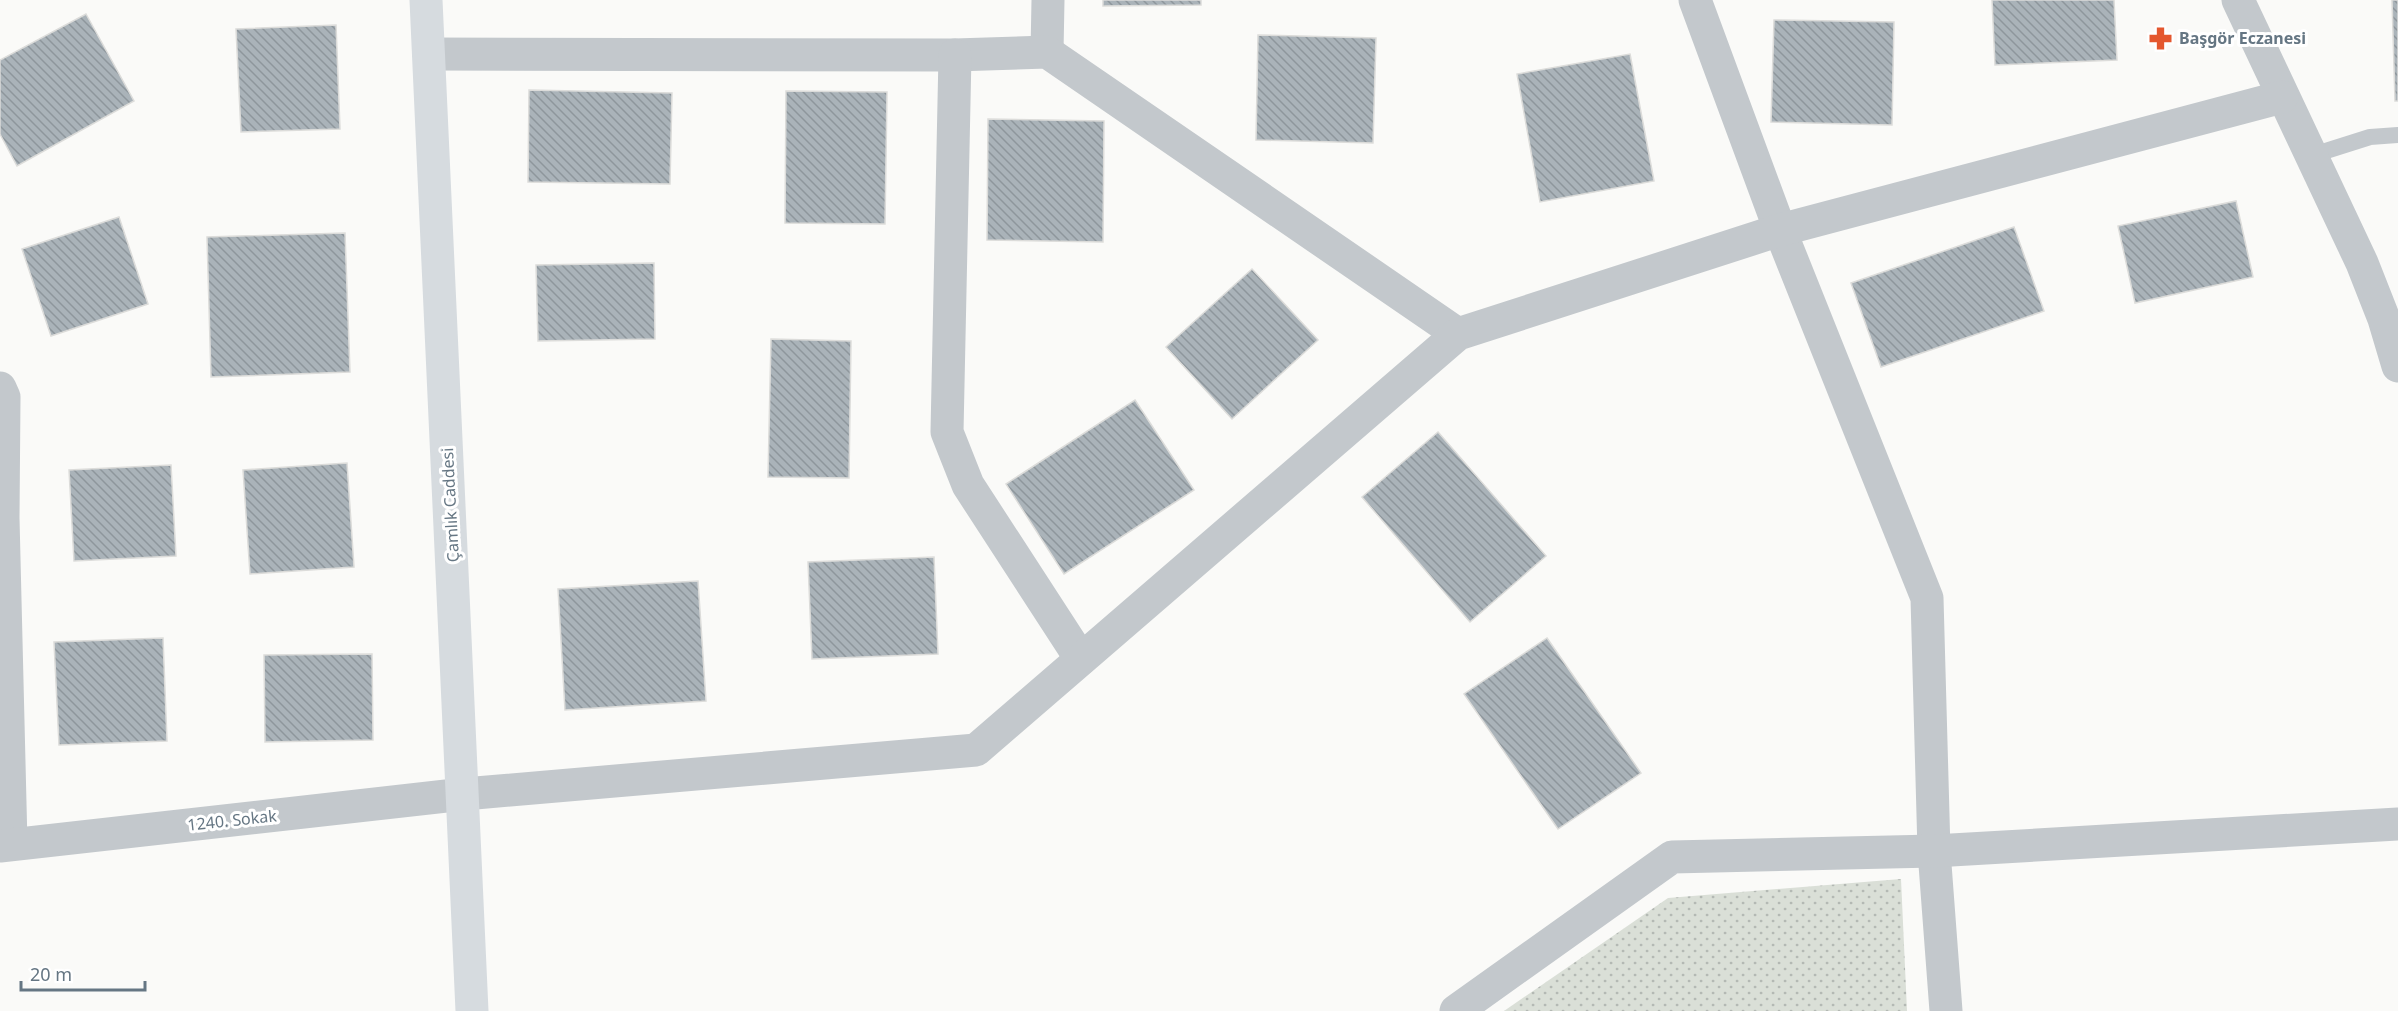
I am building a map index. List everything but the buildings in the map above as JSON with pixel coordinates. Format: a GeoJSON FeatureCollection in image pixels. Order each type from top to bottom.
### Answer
{"type":"FeatureCollection","features":[{"type":"Feature","properties":{"kind":"street","name":"Çamlık Caddesi"},"geometry":{"type":"LineString","coordinates":[[426,0],[464,794],[472,1011]]}},
{"type":"Feature","properties":{"kind":"street"},"geometry":{"type":"LineString","coordinates":[[1047,52],[1048,0]]}},
{"type":"Feature","properties":{"kind":"street"},"geometry":{"type":"LineString","coordinates":[[1695,0],[1780,231],[1927,598],[1934,850],[1946,1011]]}},
{"type":"Feature","properties":{"kind":"street"},"geometry":{"type":"LineString","coordinates":[[2238,0],[2362,264],[2384,319],[2398,366]]}},
{"type":"Feature","properties":{"kind":"street"},"geometry":{"type":"LineString","coordinates":[[429,54],[955,55],[1047,52],[1458,334],[1780,231],[2282,96]]}},
{"type":"Feature","properties":{"kind":"street"},"geometry":{"type":"LineString","coordinates":[[955,55],[946,432],[968,485],[1081,659]]}},
{"type":"Feature","properties":{"kind":"street","name":"1240. Sokak"},"geometry":{"type":"LineString","coordinates":[[6,845],[464,794],[976,750],[1458,334]]}},
{"type":"Feature","properties":{"kind":"street"},"geometry":{"type":"LineString","coordinates":[[0,388],[4,398],[2,518],[6,845]]}},
{"type":"Feature","properties":{"kind":"street"},"geometry":{"type":"LineString","coordinates":[[1456,1011],[1672,857],[1934,850],[2398,824]]}},
{"type":"Feature","properties":{"kind":"lane"},"geometry":{"type":"LineString","coordinates":[[2310,156],[2370,137],[2398,135]]}},
{"type":"Feature","properties":{"kind":"shaded area"},"geometry":{"type":"Polygon","coordinates":[[[1901,879],[1907,1011],[1504,1011],[1668,898],[1901,879]]]}},
{"type":"Feature","properties":{"kind":"place","name":"Başgör Eczanesi"},"geometry":{"type":"Point","coordinates":[2161,38]}}]}
